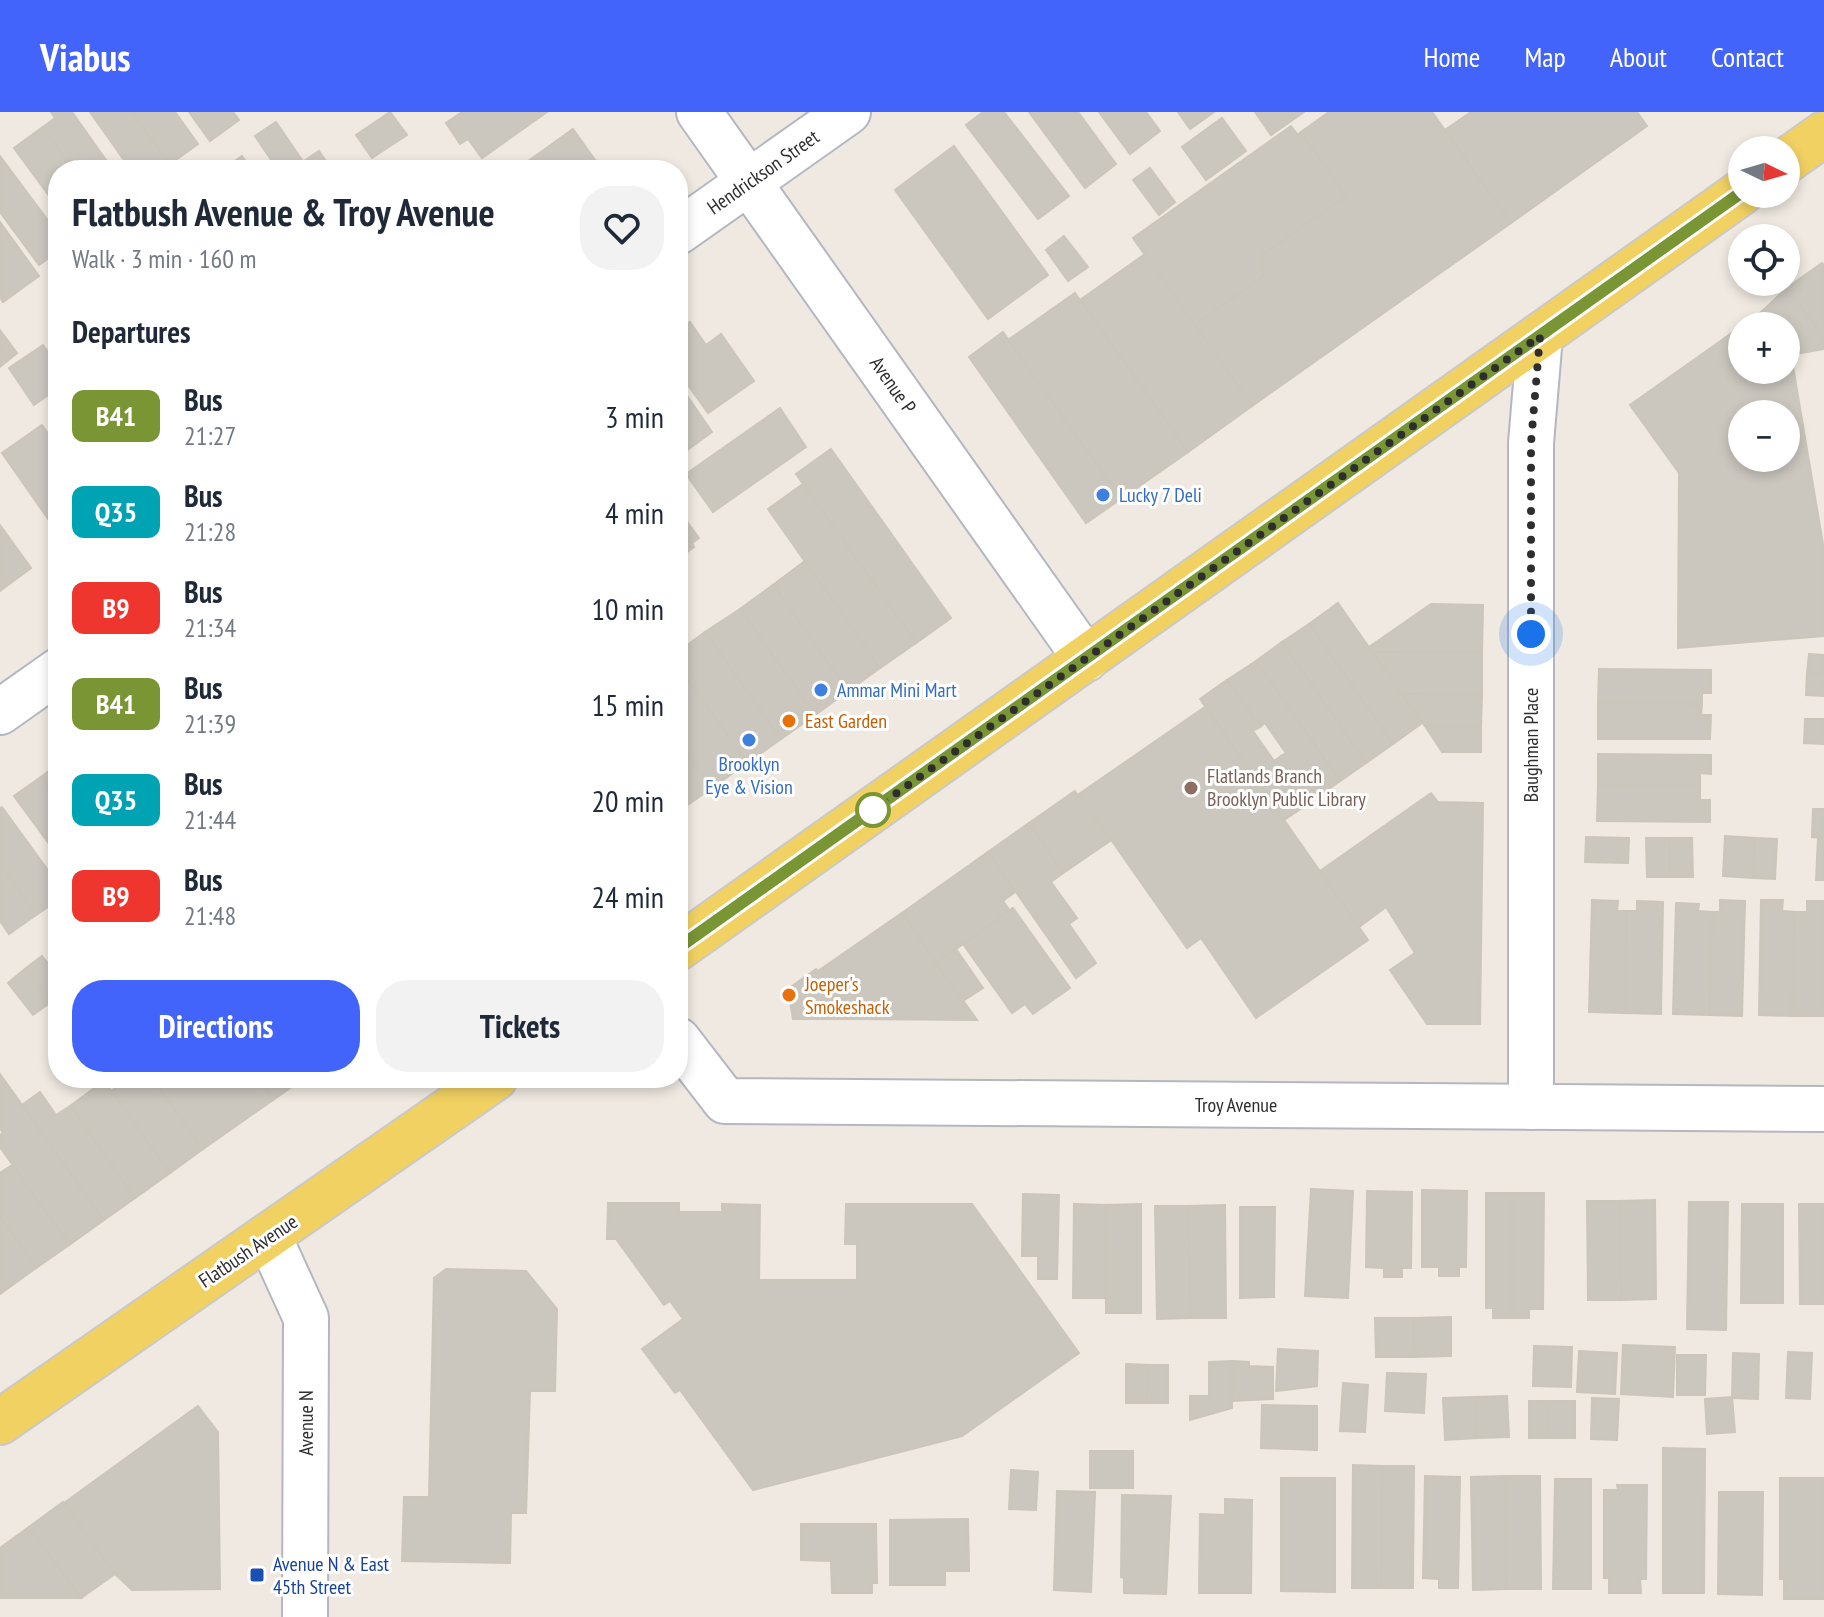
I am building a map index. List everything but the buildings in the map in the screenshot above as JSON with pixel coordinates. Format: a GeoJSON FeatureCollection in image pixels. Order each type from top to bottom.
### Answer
{"type":"FeatureCollection","features":[{"type":"Feature","properties":{"kind":"main road"},"geometry":{"type":"LineString","coordinates":[[1800,151],[1824,134]]}},
{"type":"Feature","properties":{"kind":"main road"},"geometry":{"type":"LineString","coordinates":[[688,941],[1728,202]]}},
{"type":"Feature","properties":{"kind":"main road","name":"Flatbush Avenue"},"geometry":{"type":"LineString","coordinates":[[0,1422],[481,1088]]}},
{"type":"Feature","properties":{"kind":"street","name":"Avenue P"},"geometry":{"type":"LineString","coordinates":[[699,112],[1086,659]]}},
{"type":"Feature","properties":{"kind":"street","name":"Hendrickson Street"},"geometry":{"type":"LineString","coordinates":[[688,225],[848,112]]}},
{"type":"Feature","properties":{"kind":"street","name":"Baughman Place"},"geometry":{"type":"LineString","coordinates":[[1531,1107],[1531,443],[1540,336]]}},
{"type":"Feature","properties":{"kind":"street"},"geometry":{"type":"LineString","coordinates":[[0,712],[48,678]]}},
{"type":"Feature","properties":{"kind":"street","name":"Troy Avenue"},"geometry":{"type":"LineString","coordinates":[[688,1053],[725,1101],[1824,1109]]}},
{"type":"Feature","properties":{"kind":"street","name":"Avenue N"},"geometry":{"type":"LineString","coordinates":[[269,1237],[306,1318],[305,1617]]}},
{"type":"Feature","properties":{"kind":"bus line","name":"B41"},"geometry":{"type":"LineString","coordinates":[[688,941],[1728,202]]}},
{"type":"Feature","properties":{"kind":"place","name":"Lucky 7 Deli"},"geometry":{"type":"Point","coordinates":[1103,495]}},
{"type":"Feature","properties":{"kind":"place","name":"Ammar Mini Mart"},"geometry":{"type":"Point","coordinates":[821,690]}},
{"type":"Feature","properties":{"kind":"place","name":"East Garden"},"geometry":{"type":"Point","coordinates":[789,721]}},
{"type":"Feature","properties":{"kind":"place","name":"Brooklyn Eye & Vision"},"geometry":{"type":"Point","coordinates":[749,740]}},
{"type":"Feature","properties":{"kind":"place","name":"Flatlands Branch Brooklyn Public Library"},"geometry":{"type":"Point","coordinates":[1191,788]}},
{"type":"Feature","properties":{"kind":"place","name":"Joeper's Smokeshack"},"geometry":{"type":"Point","coordinates":[789,995]}},
{"type":"Feature","properties":{"kind":"place","name":"Avenue N & East 45th Street"},"geometry":{"type":"Point","coordinates":[257,1575]}},
{"type":"Feature","properties":{"kind":"route"},"geometry":{"type":"LineString","coordinates":[[873,810],[1540,336],[1531,443],[1531,634]]}}]}
